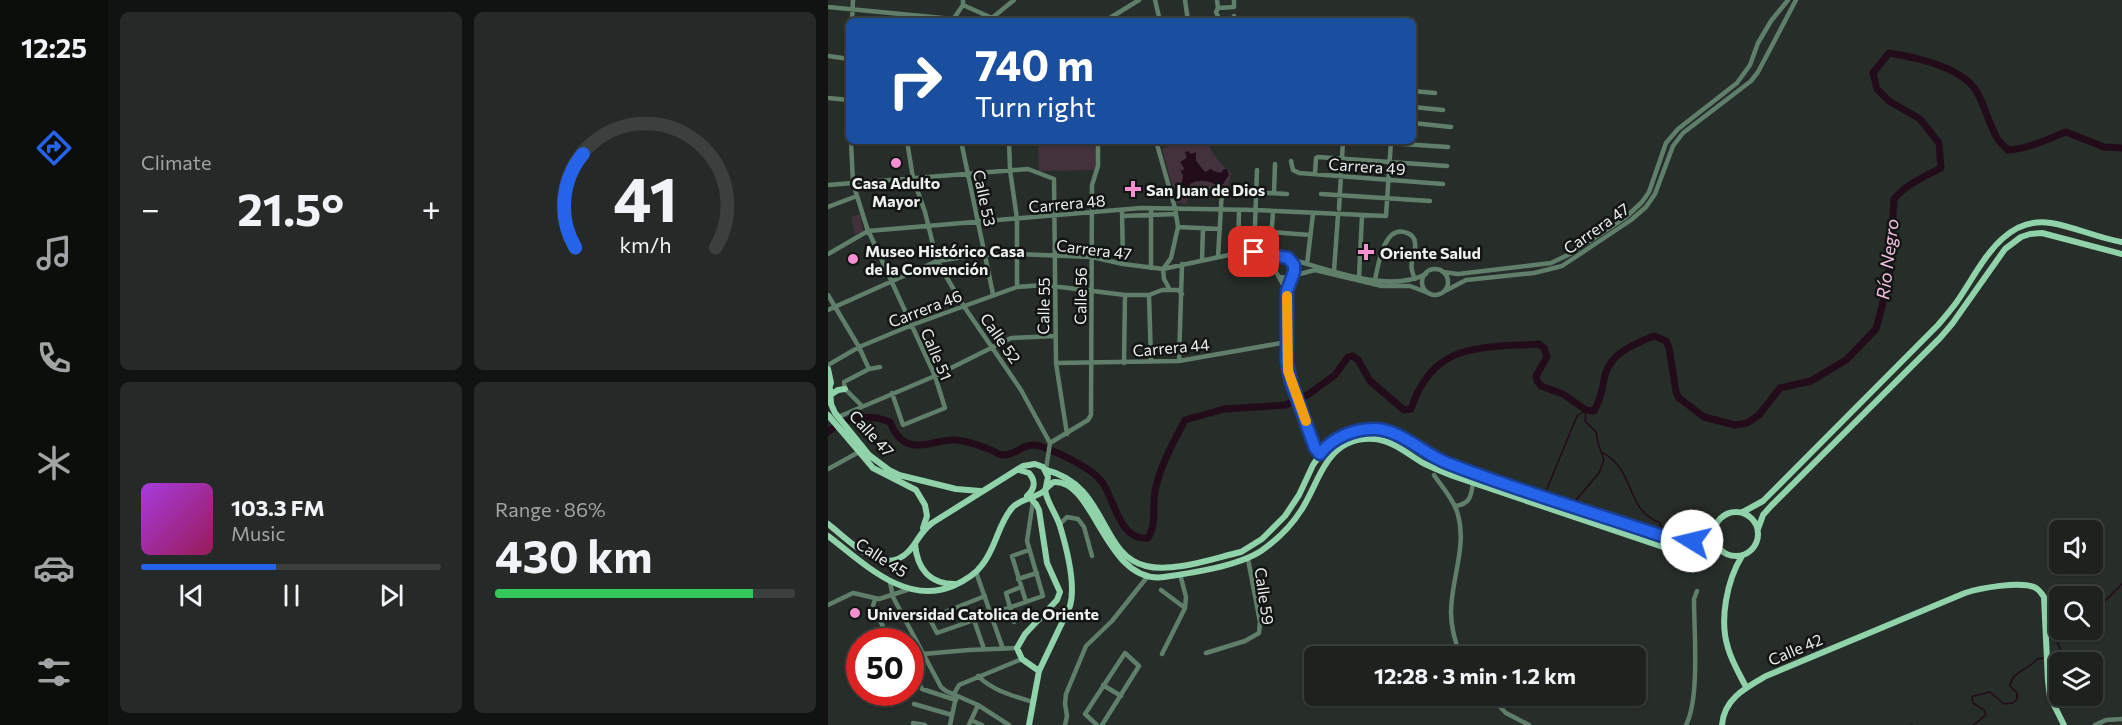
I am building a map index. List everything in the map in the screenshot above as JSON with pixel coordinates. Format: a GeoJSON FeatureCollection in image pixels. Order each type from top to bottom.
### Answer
{"type":"FeatureCollection","features":[{"type":"Feature","properties":{"kind":"main road"},"geometry":{"type":"LineString","coordinates":[[1743,512],[1763,501],[1938,325],[1955,304],[1993,246],[2003,237],[2020,227],[2051,223],[2122,242]]}},
{"type":"Feature","properties":{"kind":"main road"},"geometry":{"type":"LineString","coordinates":[[1746,687],[1725,638],[1727,596],[1733,573],[1742,556],[1753,548],[1763,515],[1952,324],[1998,257],[2011,243],[2030,234],[2042,233],[2102,250],[2122,252]]}},
{"type":"Feature","properties":{"kind":"main road","name":"Calle 47"},"geometry":{"type":"LineString","coordinates":[[828,367],[831,377],[829,393],[837,419],[859,452],[873,468],[916,490],[925,505],[927,516],[922,531]]}},
{"type":"Feature","properties":{"kind":"main road"},"geometry":{"type":"LineString","coordinates":[[829,393],[844,386]]}},
{"type":"Feature","properties":{"kind":"main road","name":"Calle 47"},"geometry":{"type":"LineString","coordinates":[[828,415],[837,419]]}},
{"type":"Feature","properties":{"kind":"main road"},"geometry":{"type":"LineString","coordinates":[[958,584],[942,582],[927,575],[918,563],[915,543],[922,531],[1027,464],[1044,468],[1067,478],[1083,490],[1097,508],[1116,544],[1127,557],[1145,566],[1166,567],[1241,552],[1257,542],[1275,527],[1290,509],[1320,454],[1330,444],[1359,430],[1378,429],[1394,434],[1443,461],[1676,541],[1698,539],[1710,532],[1727,513],[1735,511],[1743,512],[1753,519],[1758,529]]}},
{"type":"Feature","properties":{"kind":"main road","name":"Calle 47"},"geometry":{"type":"LineString","coordinates":[[850,436],[879,464],[899,475],[956,489],[976,492],[984,490]]}},
{"type":"Feature","properties":{"kind":"main road"},"geometry":{"type":"LineString","coordinates":[[976,572],[991,552],[1006,515],[1018,502],[1045,490],[1056,481],[1070,488],[1085,504],[1125,563],[1148,576],[1180,574],[1248,559],[1271,543],[1296,518],[1331,455],[1357,440],[1379,440],[1394,445],[1436,473],[1473,483],[1673,550],[1721,551],[1729,555],[1742,556]]}},
{"type":"Feature","properties":{"kind":"main road"},"geometry":{"type":"LineString","coordinates":[[1320,454],[1331,455]]}},
{"type":"Feature","properties":{"kind":"main road"},"geometry":{"type":"LineString","coordinates":[[1320,454],[1323,468]]}},
{"type":"Feature","properties":{"kind":"main road"},"geometry":{"type":"LineString","coordinates":[[1436,473],[1443,469],[1462,474],[1461,470],[1444,464],[1443,461]]}},
{"type":"Feature","properties":{"kind":"main road"},"geometry":{"type":"LineString","coordinates":[[1029,725],[1039,671],[1072,601],[1071,578],[1059,525],[1046,497],[1045,490],[1048,484],[1044,468]]}},
{"type":"Feature","properties":{"kind":"main road"},"geometry":{"type":"LineString","coordinates":[[1016,470],[1025,471],[1033,479],[1029,498]]}},
{"type":"Feature","properties":{"kind":"main road"},"geometry":{"type":"LineString","coordinates":[[1029,498],[1041,517],[1047,563],[1060,592],[1057,600],[1025,634],[1017,648],[1022,659],[1039,671]]}},
{"type":"Feature","properties":{"kind":"main road","name":"Calle 45"},"geometry":{"type":"LineString","coordinates":[[828,524],[871,557],[883,561],[890,561],[904,555],[915,543]]}},
{"type":"Feature","properties":{"kind":"main road"},"geometry":{"type":"LineString","coordinates":[[1715,525],[1713,536],[1721,551]]}},
{"type":"Feature","properties":{"kind":"main road","name":"Calle 45"},"geometry":{"type":"LineString","coordinates":[[828,536],[890,582],[907,590],[937,591],[958,584],[976,572]]}},
{"type":"Feature","properties":{"kind":"main road"},"geometry":{"type":"LineString","coordinates":[[1729,555],[1733,573]]}},
{"type":"Feature","properties":{"kind":"main road","name":"Calle 42"},"geometry":{"type":"LineString","coordinates":[[1722,725],[1727,706],[1746,687],[1766,676],[1976,590],[2030,586],[2038,589],[2044,597],[2050,697],[2064,725]]}},
{"type":"Feature","properties":{"kind":"street"},"geometry":{"type":"LineString","coordinates":[[852,18],[853,0]]}},
{"type":"Feature","properties":{"kind":"street"},"geometry":{"type":"LineString","coordinates":[[995,18],[1014,0]]}},
{"type":"Feature","properties":{"kind":"street"},"geometry":{"type":"LineString","coordinates":[[1110,18],[1139,0]]}},
{"type":"Feature","properties":{"kind":"street"},"geometry":{"type":"LineString","coordinates":[[1155,0],[1159,18]]}},
{"type":"Feature","properties":{"kind":"street"},"geometry":{"type":"LineString","coordinates":[[1185,0],[1188,18]]}},
{"type":"Feature","properties":{"kind":"street"},"geometry":{"type":"LineString","coordinates":[[1217,0],[1216,12],[1219,18]]}},
{"type":"Feature","properties":{"kind":"street"},"geometry":{"type":"LineString","coordinates":[[1218,8],[1234,7],[1234,0]]}},
{"type":"Feature","properties":{"kind":"street","name":"Carrera 47"},"geometry":{"type":"LineString","coordinates":[[1443,272],[1464,273],[1551,263],[1570,254],[1626,217],[1649,192],[1666,143],[1678,129],[1737,83],[1750,65],[1758,43],[1770,21],[1788,0]]}},
{"type":"Feature","properties":{"kind":"street","name":"Carrera 47"},"geometry":{"type":"LineString","coordinates":[[1445,291],[1464,280],[1544,272],[1562,266],[1646,207],[1655,194],[1673,146],[1683,133],[1751,81],[1796,0]]}},
{"type":"Feature","properties":{"kind":"street"},"geometry":{"type":"LineString","coordinates":[[953,18],[963,2],[990,18]]}},
{"type":"Feature","properties":{"kind":"street"},"geometry":{"type":"LineString","coordinates":[[828,6],[932,18]]}},
{"type":"Feature","properties":{"kind":"street"},"geometry":{"type":"LineString","coordinates":[[1758,43],[1767,40],[1768,50]]}},
{"type":"Feature","properties":{"kind":"street"},"geometry":{"type":"LineString","coordinates":[[828,56],[846,59]]}},
{"type":"Feature","properties":{"kind":"street"},"geometry":{"type":"LineString","coordinates":[[1416,91],[1435,93]]}},
{"type":"Feature","properties":{"kind":"street"},"geometry":{"type":"LineString","coordinates":[[828,98],[846,100]]}},
{"type":"Feature","properties":{"kind":"street"},"geometry":{"type":"LineString","coordinates":[[1416,107],[1443,110]]}},
{"type":"Feature","properties":{"kind":"street"},"geometry":{"type":"LineString","coordinates":[[1416,123],[1451,127]]}},
{"type":"Feature","properties":{"kind":"street","name":"Calle 51"},"geometry":{"type":"LineString","coordinates":[[851,144],[853,183],[868,231],[935,376],[945,408],[903,425],[892,393]]}},
{"type":"Feature","properties":{"kind":"street","name":"Calle 52"},"geometry":{"type":"LineString","coordinates":[[907,144],[913,178],[925,212],[937,261],[963,305],[1030,405],[1050,443]]}},
{"type":"Feature","properties":{"kind":"street","name":"Calle 53"},"geometry":{"type":"LineString","coordinates":[[962,144],[993,294]]}},
{"type":"Feature","properties":{"kind":"street"},"geometry":{"type":"LineString","coordinates":[[1009,144],[1010,170],[1017,219],[1017,287]]}},
{"type":"Feature","properties":{"kind":"street","name":"Calle 56"},"geometry":{"type":"LineString","coordinates":[[1067,434],[1090,417],[1092,185],[1098,166],[1098,144]]}},
{"type":"Feature","properties":{"kind":"street"},"geometry":{"type":"LineString","coordinates":[[1156,144],[1176,211],[1178,227],[1171,258],[1163,268],[1164,279],[1170,290]]}},
{"type":"Feature","properties":{"kind":"street"},"geometry":{"type":"LineString","coordinates":[[1334,271],[1343,144]]}},
{"type":"Feature","properties":{"kind":"street"},"geometry":{"type":"LineString","coordinates":[[1388,199],[1391,144]]}},
{"type":"Feature","properties":{"kind":"street"},"geometry":{"type":"LineString","coordinates":[[1414,144],[1448,147]]}},
{"type":"Feature","properties":{"kind":"street"},"geometry":{"type":"LineString","coordinates":[[1315,174],[1318,157],[1447,166]]}},
{"type":"Feature","properties":{"kind":"street"},"geometry":{"type":"LineString","coordinates":[[1274,193],[1275,164]]}},
{"type":"Feature","properties":{"kind":"street","name":"Carrera 49"},"geometry":{"type":"LineString","coordinates":[[1292,164],[1296,172],[1443,184]]}},
{"type":"Feature","properties":{"kind":"street","name":"Calle 55"},"geometry":{"type":"LineString","coordinates":[[1010,170],[1031,169],[1055,180],[1056,363],[1067,434]]}},
{"type":"Feature","properties":{"kind":"street"},"geometry":{"type":"LineString","coordinates":[[828,185],[1010,170]]}},
{"type":"Feature","properties":{"kind":"street"},"geometry":{"type":"LineString","coordinates":[[1257,170],[1256,252],[1269,259],[1275,267]]}},
{"type":"Feature","properties":{"kind":"street"},"geometry":{"type":"LineString","coordinates":[[1200,189],[1287,194]]}},
{"type":"Feature","properties":{"kind":"street"},"geometry":{"type":"LineString","coordinates":[[1218,257],[1221,190]]}},
{"type":"Feature","properties":{"kind":"street"},"geometry":{"type":"LineString","coordinates":[[1321,194],[1430,201]]}},
{"type":"Feature","properties":{"kind":"street"},"geometry":{"type":"LineString","coordinates":[[828,207],[856,196]]}},
{"type":"Feature","properties":{"kind":"street","name":"Carrera 48"},"geometry":{"type":"LineString","coordinates":[[828,254],[868,231],[1093,213],[1122,213],[1151,208],[1176,211],[1256,210],[1313,214],[1339,212],[1362,216],[1386,216],[1388,199]]}},
{"type":"Feature","properties":{"kind":"street"},"geometry":{"type":"LineString","coordinates":[[1151,208],[1151,268]]}},
{"type":"Feature","properties":{"kind":"street"},"geometry":{"type":"LineString","coordinates":[[1123,264],[1122,213],[1151,214],[1176,211]]}},
{"type":"Feature","properties":{"kind":"street"},"geometry":{"type":"LineString","coordinates":[[1238,253],[1239,211]]}},
{"type":"Feature","properties":{"kind":"street"},"geometry":{"type":"LineString","coordinates":[[1270,254],[1273,212]]}},
{"type":"Feature","properties":{"kind":"street"},"geometry":{"type":"LineString","coordinates":[[1307,264],[1313,214]]}},
{"type":"Feature","properties":{"kind":"street"},"geometry":{"type":"LineString","coordinates":[[1359,277],[1362,216]]}},
{"type":"Feature","properties":{"kind":"street"},"geometry":{"type":"LineString","coordinates":[[1178,227],[1220,229]]}},
{"type":"Feature","properties":{"kind":"street"},"geometry":{"type":"LineString","coordinates":[[1202,260],[1203,228]]}},
{"type":"Feature","properties":{"kind":"street"},"geometry":{"type":"LineString","coordinates":[[1375,280],[1386,242],[1393,234],[1400,231],[1410,233],[1415,240],[1411,270],[1415,279]]}},
{"type":"Feature","properties":{"kind":"street"},"geometry":{"type":"LineString","coordinates":[[1271,232],[1310,235]]}},
{"type":"Feature","properties":{"kind":"street","name":"Carrera 47"},"geometry":{"type":"LineString","coordinates":[[828,310],[937,261],[985,255],[1092,257],[1151,268],[1163,268],[1238,253],[1256,252],[1283,258]]}},
{"type":"Feature","properties":{"kind":"street"},"geometry":{"type":"LineString","coordinates":[[1171,258],[1179,265],[1179,361]]}},
{"type":"Feature","properties":{"kind":"street"},"geometry":{"type":"LineString","coordinates":[[1280,277],[1288,278],[1315,270],[1382,286],[1410,286],[1440,295],[1445,291],[1448,283],[1443,272],[1434,270],[1415,279],[1375,280],[1283,258],[1277,261],[1275,272],[1287,291]]}},
{"type":"Feature","properties":{"kind":"street"},"geometry":{"type":"LineString","coordinates":[[1290,259],[1295,267],[1287,291],[1288,371],[1315,448],[1320,454]]}},
{"type":"Feature","properties":{"kind":"street"},"geometry":{"type":"LineString","coordinates":[[1425,274],[1423,286],[1431,294]]}},
{"type":"Feature","properties":{"kind":"street","name":"Carrera 46"},"geometry":{"type":"LineString","coordinates":[[828,367],[859,347],[963,305],[1017,287],[1044,285],[1125,295],[1149,295],[1157,291],[1180,290]]}},
{"type":"Feature","properties":{"kind":"street"},"geometry":{"type":"LineString","coordinates":[[828,295],[859,347],[869,369]]}},
{"type":"Feature","properties":{"kind":"street"},"geometry":{"type":"LineString","coordinates":[[1124,363],[1125,295]]}},
{"type":"Feature","properties":{"kind":"street"},"geometry":{"type":"LineString","coordinates":[[1149,295],[1152,361]]}},
{"type":"Feature","properties":{"kind":"street"},"geometry":{"type":"LineString","coordinates":[[837,419],[862,406],[935,376],[1011,338],[1055,336]]}},
{"type":"Feature","properties":{"kind":"street","name":"Carrera 44"},"geometry":{"type":"LineString","coordinates":[[1056,363],[1179,361],[1287,342]]}},
{"type":"Feature","properties":{"kind":"street"},"geometry":{"type":"LineString","coordinates":[[844,386],[869,369],[880,367]]}},
{"type":"Feature","properties":{"kind":"street","name":"Calle 47"},"geometry":{"type":"LineString","coordinates":[[844,386],[862,406]]}},
{"type":"Feature","properties":{"kind":"street"},"geometry":{"type":"LineString","coordinates":[[1044,468],[1050,443],[1067,434]]}},
{"type":"Feature","properties":{"kind":"street"},"geometry":{"type":"LineString","coordinates":[[828,469],[859,452]]}},
{"type":"Feature","properties":{"kind":"street"},"geometry":{"type":"LineString","coordinates":[[1436,473],[1455,506],[1460,526],[1458,569],[1451,611],[1452,627],[1458,646]]}},
{"type":"Feature","properties":{"kind":"street"},"geometry":{"type":"LineString","coordinates":[[1455,506],[1467,503],[1473,483]]}},
{"type":"Feature","properties":{"kind":"street"},"geometry":{"type":"LineString","coordinates":[[925,610],[937,633],[1043,596],[1027,541],[1029,498]]}},
{"type":"Feature","properties":{"kind":"street"},"geometry":{"type":"LineString","coordinates":[[1059,525],[1067,518],[1078,519],[1084,528],[1092,556]]}},
{"type":"Feature","properties":{"kind":"street"},"geometry":{"type":"LineString","coordinates":[[1026,602],[1012,556],[1029,550]]}},
{"type":"Feature","properties":{"kind":"street","name":"Calle 59"},"geometry":{"type":"LineString","coordinates":[[1206,653],[1257,636],[1260,628],[1248,559]]}},
{"type":"Feature","properties":{"kind":"street"},"geometry":{"type":"LineString","coordinates":[[976,572],[1003,649]]}},
{"type":"Feature","properties":{"kind":"street"},"geometry":{"type":"LineString","coordinates":[[1018,579],[1037,573]]}},
{"type":"Feature","properties":{"kind":"street"},"geometry":{"type":"LineString","coordinates":[[1162,654],[1185,608],[1186,597],[1180,574]]}},
{"type":"Feature","properties":{"kind":"street"},"geometry":{"type":"LineString","coordinates":[[1065,725],[1066,694],[1090,640],[1112,621],[1148,576]]}},
{"type":"Feature","properties":{"kind":"street"},"geometry":{"type":"LineString","coordinates":[[890,582],[895,601],[910,628]]}},
{"type":"Feature","properties":{"kind":"street"},"geometry":{"type":"LineString","coordinates":[[1014,622],[1006,593],[1021,587]]}},
{"type":"Feature","properties":{"kind":"street"},"geometry":{"type":"LineString","coordinates":[[883,598],[892,593],[907,590]]}},
{"type":"Feature","properties":{"kind":"street"},"geometry":{"type":"LineString","coordinates":[[1161,590],[1185,608]]}},
{"type":"Feature","properties":{"kind":"street"},"geometry":{"type":"LineString","coordinates":[[1686,725],[1692,714],[1694,694],[1694,599],[1697,591]]}},
{"type":"Feature","properties":{"kind":"street"},"geometry":{"type":"LineString","coordinates":[[1255,595],[1267,592]]}},
{"type":"Feature","properties":{"kind":"street"},"geometry":{"type":"LineString","coordinates":[[828,605],[853,593],[874,599],[883,598],[895,601]]}},
{"type":"Feature","properties":{"kind":"street"},"geometry":{"type":"LineString","coordinates":[[930,618],[985,597]]}},
{"type":"Feature","properties":{"kind":"street"},"geometry":{"type":"LineString","coordinates":[[874,599],[873,606],[884,628]]}},
{"type":"Feature","properties":{"kind":"street"},"geometry":{"type":"LineString","coordinates":[[974,620],[984,649]]}},
{"type":"Feature","properties":{"kind":"street"},"geometry":{"type":"LineString","coordinates":[[924,654],[1017,648]]}},
{"type":"Feature","properties":{"kind":"street"},"geometry":{"type":"LineString","coordinates":[[1123,653],[1139,666],[1121,696],[1097,724],[1085,716],[1123,653]]}},
{"type":"Feature","properties":{"kind":"street"},"geometry":{"type":"LineString","coordinates":[[924,656],[941,687],[978,705],[1009,725]]}},
{"type":"Feature","properties":{"kind":"street"},"geometry":{"type":"LineString","coordinates":[[950,725],[959,685],[1022,659]]}},
{"type":"Feature","properties":{"kind":"street"},"geometry":{"type":"LineString","coordinates":[[978,676],[1001,691],[1033,702]]}},
{"type":"Feature","properties":{"kind":"street"},"geometry":{"type":"LineString","coordinates":[[1103,685],[1121,696]]}},
{"type":"Feature","properties":{"kind":"street"},"geometry":{"type":"LineString","coordinates":[[924,689],[956,696]]}},
{"type":"Feature","properties":{"kind":"street"},"geometry":{"type":"LineString","coordinates":[[978,705],[970,723],[982,725]]}},
{"type":"Feature","properties":{"kind":"street"},"geometry":{"type":"LineString","coordinates":[[921,706],[952,715]]}},
{"type":"Feature","properties":{"kind":"street"},"geometry":{"type":"LineString","coordinates":[[1500,706],[1529,725]]}},
{"type":"Feature","properties":{"kind":"street"},"geometry":{"type":"LineString","coordinates":[[2095,725],[2106,720],[2122,719]]}},
{"type":"Feature","properties":{"kind":"street"},"geometry":{"type":"LineString","coordinates":[[913,723],[925,725]]}},
{"type":"Feature","properties":{"kind":"shaded area"},"geometry":{"type":"Polygon","coordinates":[[[1038,144],[1096,144],[1097,170],[1039,171],[1038,144]]]}},
{"type":"Feature","properties":{"kind":"shaded area"},"geometry":{"type":"Polygon","coordinates":[[[1173,144],[1209,144],[1220,162],[1231,173],[1228,187],[1192,189],[1186,204],[1177,203],[1162,149],[1173,144]]]}},
{"type":"Feature","properties":{"kind":"shaded area"},"geometry":{"type":"Polygon","coordinates":[[[1188,151],[1191,154],[1196,152],[1196,161],[1205,172],[1211,169],[1221,173],[1227,169],[1229,175],[1223,184],[1219,186],[1197,181],[1190,184],[1188,191],[1181,189],[1183,175],[1180,170],[1183,171],[1184,168],[1180,162],[1187,158],[1185,152],[1188,151]]]}},
{"type":"Feature","properties":{"kind":"shaded area"},"geometry":{"type":"Polygon","coordinates":[[[860,214],[863,231],[855,235],[851,217],[860,214]]]}},
{"type":"Feature","properties":{"kind":"waterway","name":"Río Negro"},"geometry":{"type":"LineString","coordinates":[[828,432],[849,420],[874,418],[890,422],[898,437],[912,445],[957,440],[1004,455],[1027,446],[1037,445],[1058,453],[1091,471],[1107,490],[1124,526],[1130,533],[1148,538],[1154,516],[1157,482],[1167,455],[1185,420],[1224,409],[1286,405],[1309,394],[1335,375],[1348,357],[1353,356],[1358,360],[1370,381],[1404,410],[1411,409],[1420,387],[1432,371],[1445,360],[1478,349],[1539,344],[1544,348],[1547,357],[1536,376],[1541,386],[1563,394],[1586,410],[1594,411],[1610,363],[1630,347],[1654,336],[1666,341],[1669,348],[1679,398],[1704,417],[1735,425],[1747,423],[1759,415],[1780,388],[1811,381],[1846,360],[1876,329],[1889,279],[1894,199],[1910,185],[1941,168],[1939,143],[1920,119],[1889,101],[1877,89],[1873,73],[1889,53],[1935,64],[1968,81],[1978,94],[1997,138],[2008,150],[2031,146],[2066,132],[2104,147],[2122,148]]}},
{"type":"Feature","properties":{"kind":"waterway"},"geometry":{"type":"LineString","coordinates":[[1547,489],[1577,416],[1586,410]]}},
{"type":"Feature","properties":{"kind":"waterway"},"geometry":{"type":"LineString","coordinates":[[1576,500],[1599,473],[1604,460],[1596,432],[1585,421],[1586,410]]}},
{"type":"Feature","properties":{"kind":"waterway"},"geometry":{"type":"LineString","coordinates":[[1603,453],[1621,469],[1641,509],[1660,523],[1661,527]]}},
{"type":"Feature","properties":{"kind":"waterway"},"geometry":{"type":"LineString","coordinates":[[2103,603],[2122,584]]}},
{"type":"Feature","properties":{"kind":"waterway"},"geometry":{"type":"LineString","coordinates":[[2056,640],[2061,650],[2059,652]]}},
{"type":"Feature","properties":{"kind":"waterway"},"geometry":{"type":"LineString","coordinates":[[1973,725],[1986,715],[1984,710],[1973,703],[1972,697],[1990,692],[2004,704],[2013,703],[2017,699],[2017,693],[2010,686],[2011,681],[2037,659],[2044,658]]}},
{"type":"Feature","properties":{"kind":"slow traffic"},"geometry":{"type":"LineString","coordinates":[[1287,296],[1288,371],[1306,421]]}},
{"type":"Feature","properties":{"kind":"place","name":"Casa Adulto Mayor"},"geometry":{"type":"Point","coordinates":[896,163]}},
{"type":"Feature","properties":{"kind":"place","name":"San Juan de Dios"},"geometry":{"type":"Point","coordinates":[1133,189]}},
{"type":"Feature","properties":{"kind":"place","name":"Oriente Salud"},"geometry":{"type":"Point","coordinates":[1366,252]}},
{"type":"Feature","properties":{"kind":"place","name":"Museo Histórico Casa de la Convención"},"geometry":{"type":"Point","coordinates":[853,259]}},
{"type":"Feature","properties":{"kind":"place","name":"Universidad Catolica de Oriente"},"geometry":{"type":"Point","coordinates":[855,613]}},
{"type":"Feature","properties":{"kind":"route"},"geometry":{"type":"LineString","coordinates":[[1254,252],[1288,258],[1294,265],[1295,269],[1287,291],[1288,371],[1315,448],[1320,454],[1336,439],[1345,435],[1359,430],[1378,429],[1394,434],[1435,458],[1472,472],[1676,541],[1692,541]]}}]}
